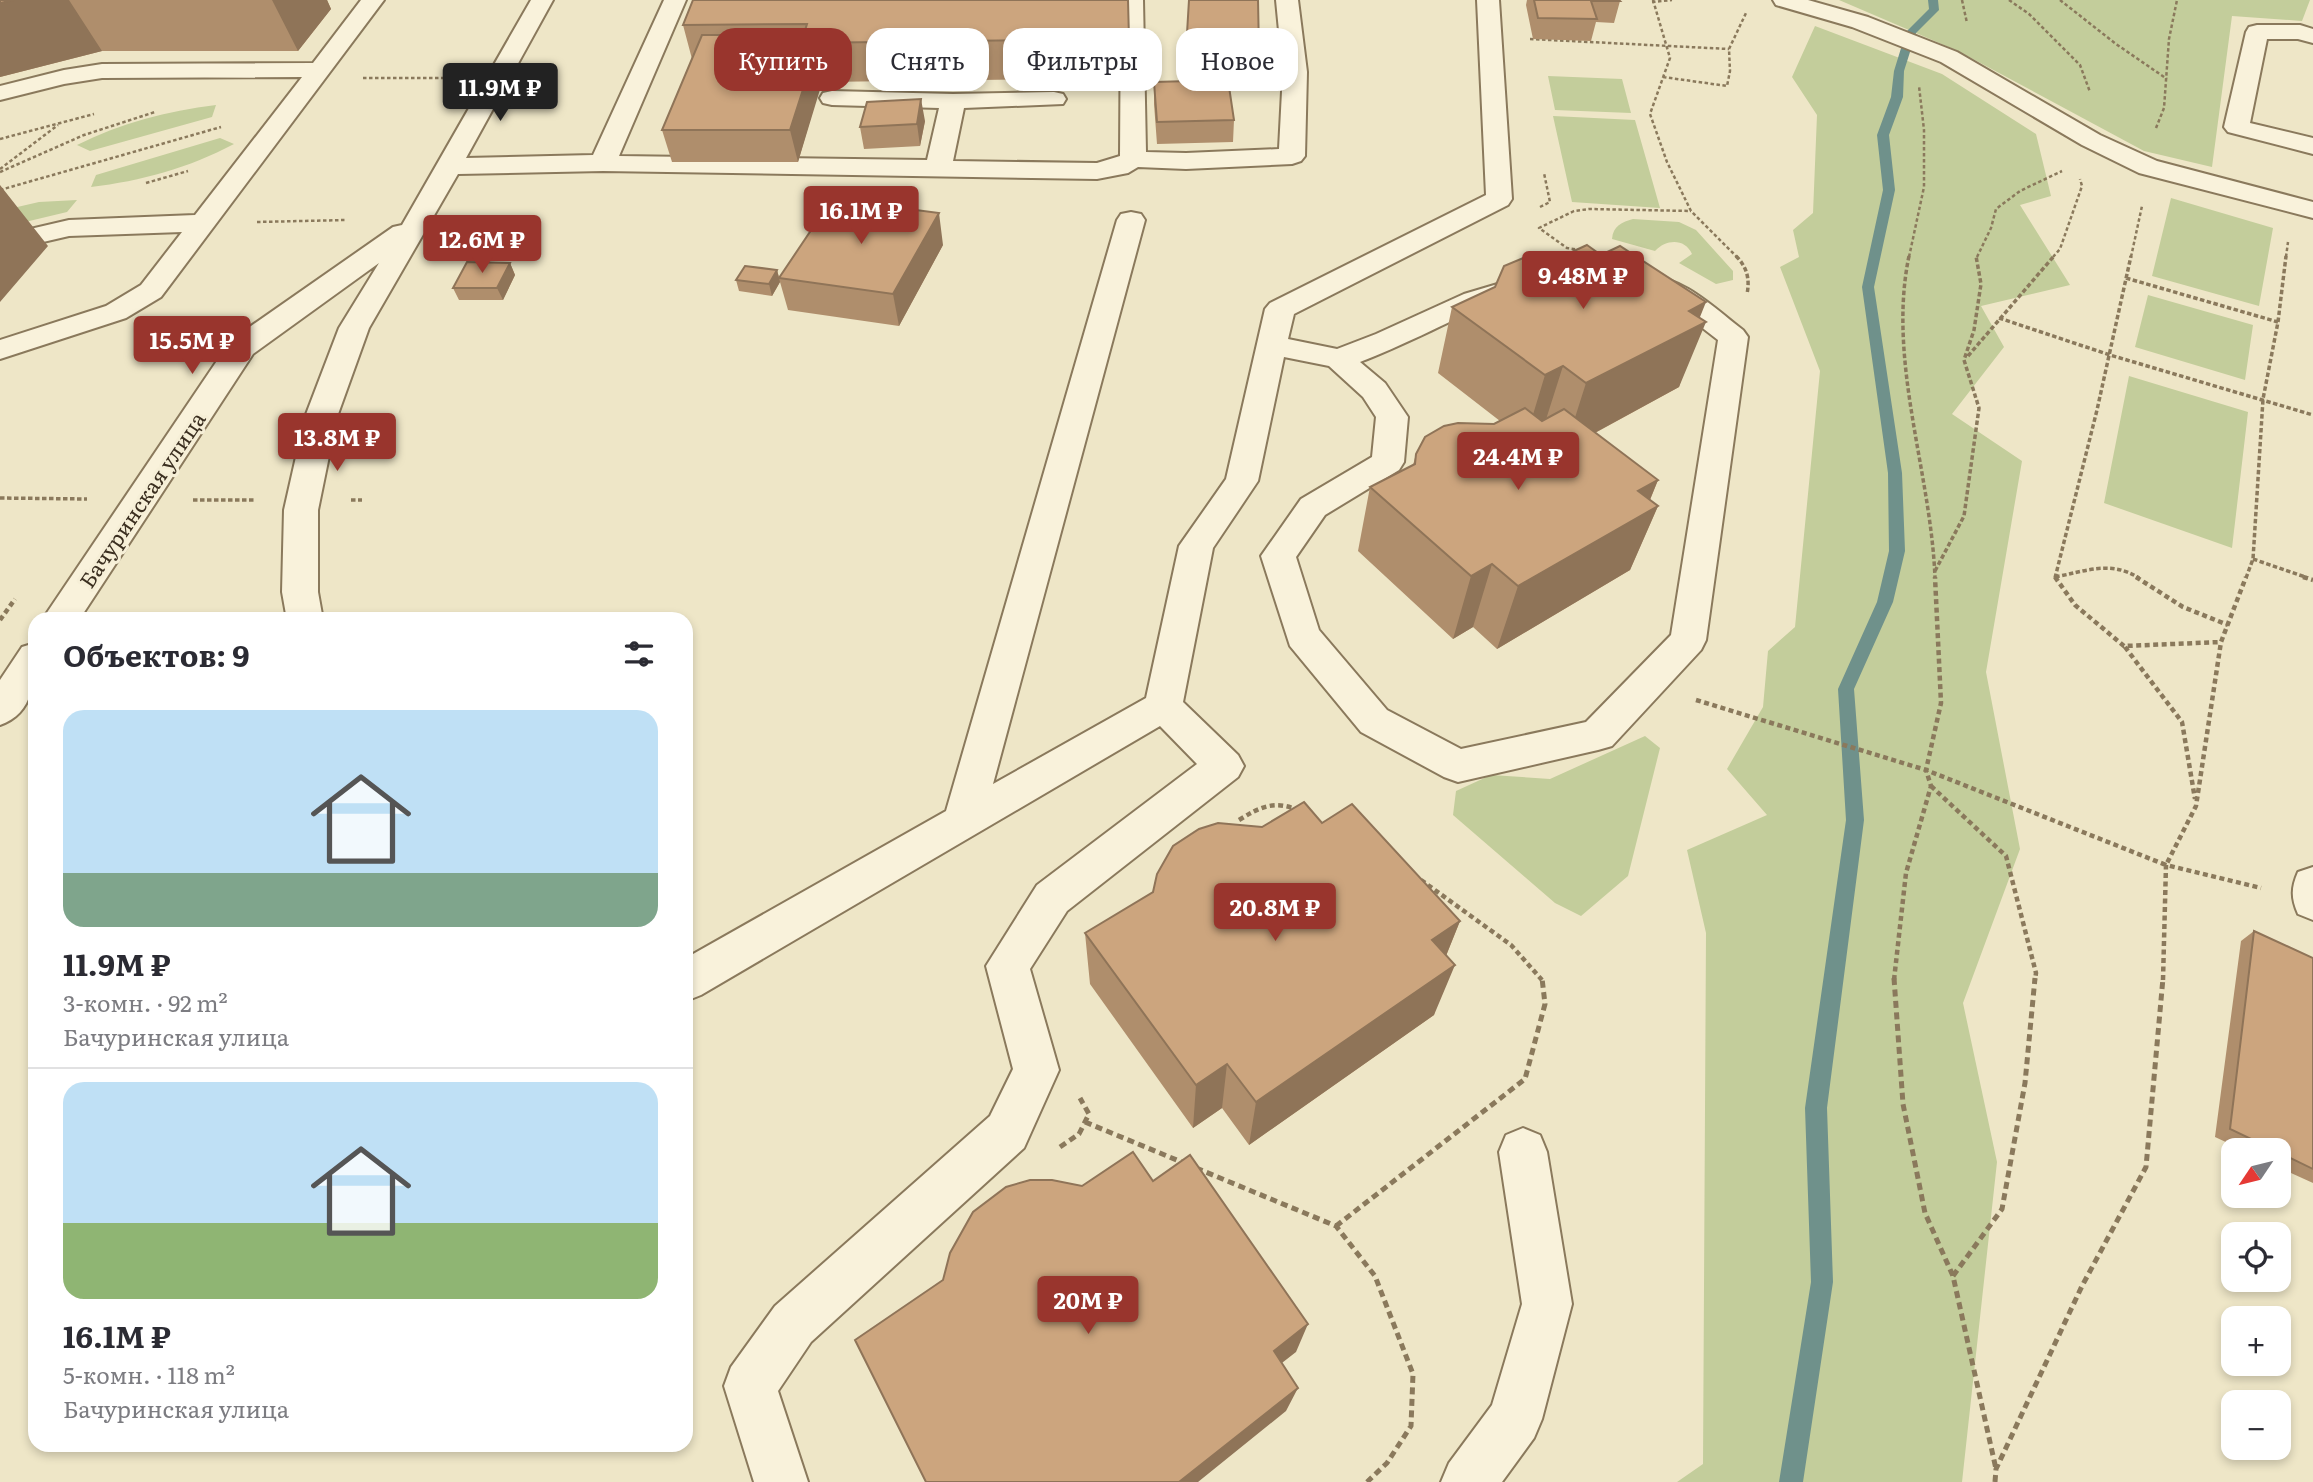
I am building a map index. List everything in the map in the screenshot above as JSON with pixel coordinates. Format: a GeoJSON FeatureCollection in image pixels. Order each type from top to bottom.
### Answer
{"type":"FeatureCollection","features":[{"type":"Feature","properties":{"kind":"street"},"geometry":{"type":"LineString","coordinates":[[0,349],[116,312],[151,291],[373,0]]}},
{"type":"Feature","properties":{"kind":"street","name":"Бачуринская улица"},"geometry":{"type":"LineString","coordinates":[[304,612],[300,592],[301,510],[321,416],[354,328],[542,0]]}},
{"type":"Feature","properties":{"kind":"street"},"geometry":{"type":"LineString","coordinates":[[603,163],[675,0]]}},
{"type":"Feature","properties":{"kind":"street"},"geometry":{"type":"LineString","coordinates":[[1132,0],[1133,159]]}},
{"type":"Feature","properties":{"kind":"street"},"geometry":{"type":"LineString","coordinates":[[449,166],[603,163],[1097,171],[1119,167],[1133,159],[1186,161],[1292,156],[1295,72],[1287,0]]}},
{"type":"Feature","properties":{"kind":"street"},"geometry":{"type":"LineString","coordinates":[[693,977],[1163,706],[1196,546],[1242,481],[1280,309],[1499,198],[1488,0]]}},
{"type":"Feature","properties":{"kind":"street"},"geometry":{"type":"LineString","coordinates":[[1784,0],[1860,22],[1949,57],[2087,149],[2313,210]]}},
{"type":"Feature","properties":{"kind":"street"},"geometry":{"type":"LineString","coordinates":[[2313,36],[2257,32],[2237,127],[2313,146]]}},
{"type":"Feature","properties":{"kind":"street"},"geometry":{"type":"LineString","coordinates":[[0,93],[83,74],[127,71],[316,74]]}},
{"type":"Feature","properties":{"kind":"street"},"geometry":{"type":"LineString","coordinates":[[832,98],[953,101],[1054,99]]}},
{"type":"Feature","properties":{"kind":"street"},"geometry":{"type":"LineString","coordinates":[[938,169],[953,101]]}},
{"type":"Feature","properties":{"kind":"street"},"geometry":{"type":"LineString","coordinates":[[963,821],[1131,220]]}},
{"type":"Feature","properties":{"kind":"street"},"geometry":{"type":"LineString","coordinates":[[0,244],[69,228],[203,223]]}},
{"type":"Feature","properties":{"kind":"street","name":"Бачуринская улица"},"geometry":{"type":"LineString","coordinates":[[65,612],[242,347],[416,223]]}},
{"type":"Feature","properties":{"kind":"street"},"geometry":{"type":"LineString","coordinates":[[1273,345],[1339,359],[1374,390],[1392,417],[1388,462],[1313,506],[1278,556],[1303,636],[1374,721],[1458,766],[1598,735],[1688,640],[1733,337],[1679,296],[1634,275]]}},
{"type":"Feature","properties":{"kind":"street"},"geometry":{"type":"LineString","coordinates":[[1339,359],[1387,341],[1474,300],[1532,282]]}},
{"type":"Feature","properties":{"kind":"street"},"geometry":{"type":"LineString","coordinates":[[0,710],[28,668]]}},
{"type":"Feature","properties":{"kind":"street"},"geometry":{"type":"LineString","coordinates":[[781,1482],[750,1386],[793,1324],[1007,1132],[1036,1070],[1008,966],[1052,898],[1224,766],[1163,706]]}},
{"type":"Feature","properties":{"kind":"street"},"geometry":{"type":"LineString","coordinates":[[1468,1482],[1515,1419],[1547,1304],[1522,1152]]}},
{"type":"Feature","properties":{"kind":"path"},"geometry":{"type":"LineString","coordinates":[[1672,0],[1652,1],[1670,58],[1650,114],[1667,162],[1691,211],[1742,262],[1750,281],[1745,306],[1733,337]]}},
{"type":"Feature","properties":{"kind":"path"},"geometry":{"type":"LineString","coordinates":[[1953,1276],[2002,1209],[2025,1083],[2036,973],[2006,856],[1931,786],[1926,770],[1941,703],[1935,571],[1921,456],[1903,351],[1906,272],[1924,187],[1924,130],[1917,79],[1949,57],[1968,29],[1962,0]]}},
{"type":"Feature","properties":{"kind":"path"},"geometry":{"type":"LineString","coordinates":[[1964,360],[2060,249],[2082,186],[2079,172],[2087,149],[2093,102],[2080,65],[2029,14],[2009,0]]}},
{"type":"Feature","properties":{"kind":"path"},"geometry":{"type":"LineString","coordinates":[[2060,0],[2116,44],[2167,79]]}},
{"type":"Feature","properties":{"kind":"path"},"geometry":{"type":"LineString","coordinates":[[2148,167],[2152,138],[2164,108],[2169,39],[2177,0]]}},
{"type":"Feature","properties":{"kind":"path"},"geometry":{"type":"LineString","coordinates":[[1663,77],[1727,86],[1730,71],[1729,49],[1746,12]]}},
{"type":"Feature","properties":{"kind":"path"},"geometry":{"type":"LineString","coordinates":[[1489,36],[1602,45],[1729,49]]}},
{"type":"Feature","properties":{"kind":"path"},"geometry":{"type":"LineString","coordinates":[[0,171],[127,71]]}},
{"type":"Feature","properties":{"kind":"path"},"geometry":{"type":"LineString","coordinates":[[316,74],[464,78]]}},
{"type":"Feature","properties":{"kind":"path"},"geometry":{"type":"LineString","coordinates":[[0,190],[291,107]]}},
{"type":"Feature","properties":{"kind":"path"},"geometry":{"type":"LineString","coordinates":[[0,171],[110,125],[164,109]]}},
{"type":"Feature","properties":{"kind":"path"},"geometry":{"type":"LineString","coordinates":[[1935,571],[1964,516],[1979,408],[1964,360],[1974,330],[1981,284],[1976,254],[1991,228],[1996,209],[2020,191],[2067,169],[2087,149]]}},
{"type":"Feature","properties":{"kind":"path"},"geometry":{"type":"LineString","coordinates":[[138,185],[193,169]]}},
{"type":"Feature","properties":{"kind":"path"},"geometry":{"type":"LineString","coordinates":[[2055,578],[2144,198]]}},
{"type":"Feature","properties":{"kind":"path"},"geometry":{"type":"LineString","coordinates":[[1592,252],[1567,248],[1538,228],[1574,211],[1589,209],[1691,211]]}},
{"type":"Feature","properties":{"kind":"path"},"geometry":{"type":"LineString","coordinates":[[203,223],[352,220]]}},
{"type":"Feature","properties":{"kind":"path"},"geometry":{"type":"LineString","coordinates":[[1996,1469],[2082,1286],[2146,1167],[2162,1012],[2166,865],[2196,806],[2221,642],[2253,559],[2263,399],[2278,322],[2289,235]]}},
{"type":"Feature","properties":{"kind":"path"},"geometry":{"type":"LineString","coordinates":[[2126,278],[2278,322]]}},
{"type":"Feature","properties":{"kind":"path"},"geometry":{"type":"LineString","coordinates":[[1999,318],[2109,355],[2313,415]]}},
{"type":"Feature","properties":{"kind":"path"},"geometry":{"type":"LineString","coordinates":[[2253,559],[2313,580]]}},
{"type":"Feature","properties":{"kind":"path"},"geometry":{"type":"LineString","coordinates":[[2055,578],[2109,567],[2124,569],[2183,607],[2228,625]]}},
{"type":"Feature","properties":{"kind":"path"},"geometry":{"type":"LineString","coordinates":[[2055,578],[2075,605],[2124,646],[2182,722],[2196,806]]}},
{"type":"Feature","properties":{"kind":"path"},"geometry":{"type":"LineString","coordinates":[[2124,646],[2221,642]]}},
{"type":"Feature","properties":{"kind":"path"},"geometry":{"type":"LineString","coordinates":[[1685,697],[1926,770],[2166,865],[2312,896]]}},
{"type":"Feature","properties":{"kind":"path"},"geometry":{"type":"LineString","coordinates":[[1931,786],[1906,873],[1893,970],[1903,1104],[1926,1213],[1953,1276],[1996,1469],[1995,1482]]}},
{"type":"Feature","properties":{"kind":"path"},"geometry":{"type":"LineString","coordinates":[[1230,826],[1265,803],[1289,805],[1300,811]]}},
{"type":"Feature","properties":{"kind":"path"},"geometry":{"type":"LineString","coordinates":[[1336,1226],[1524,1079],[1545,1004],[1542,977],[1511,945],[1416,876]]}},
{"type":"Feature","properties":{"kind":"path"},"geometry":{"type":"LineString","coordinates":[[1057,1150],[1079,1134],[1089,1114],[1076,1092]]}},
{"type":"Feature","properties":{"kind":"path"},"geometry":{"type":"LineString","coordinates":[[1085,1122],[1336,1226],[1375,1276],[1413,1374],[1411,1426],[1387,1463],[1367,1482]]}},
{"type":"Feature","properties":{"kind":"green space"},"geometry":{"type":"Polygon","coordinates":[[[1839,0],[2310,0],[2302,21],[2232,16],[2212,167],[2144,151],[1958,51],[1839,0]]]}},
{"type":"Feature","properties":{"kind":"green space"},"geometry":{"type":"Polygon","coordinates":[[[1815,26],[1942,74],[2036,134],[2051,196],[2020,205],[2070,285],[1981,306],[2004,347],[1952,414],[2022,461],[1986,672],[2020,849],[1963,1003],[1997,1162],[1962,1482],[1677,1482],[1703,1464],[1706,933],[1687,850],[1767,815],[1727,769],[1763,707],[1768,651],[1795,627],[1820,371],[1780,267],[1799,257],[1793,230],[1813,213],[1817,115],[1792,77],[1815,26]]]}},
{"type":"Feature","properties":{"kind":"green space"},"geometry":{"type":"Polygon","coordinates":[[[1548,76],[1622,79],[1631,113],[1555,110],[1548,76]]]}},
{"type":"Feature","properties":{"kind":"green space"},"geometry":{"type":"Polygon","coordinates":[[[216,105],[212,117],[90,151],[77,145],[110,130],[145,119],[216,105]]]}},
{"type":"Feature","properties":{"kind":"green space"},"geometry":{"type":"Polygon","coordinates":[[[1553,116],[1635,120],[1660,208],[1572,202],[1553,116]]]}},
{"type":"Feature","properties":{"kind":"green space"},"geometry":{"type":"Polygon","coordinates":[[[220,138],[234,144],[200,160],[164,172],[91,187],[96,175],[220,138]]]}},
{"type":"Feature","properties":{"kind":"green space"},"geometry":{"type":"Polygon","coordinates":[[[2171,198],[2273,228],[2259,306],[2152,276],[2171,198]]]}},
{"type":"Feature","properties":{"kind":"green space"},"geometry":{"type":"Polygon","coordinates":[[[77,200],[67,212],[0,228],[0,211],[39,202],[77,200]]]}},
{"type":"Feature","properties":{"kind":"green space"},"geometry":{"type":"Polygon","coordinates":[[[1633,219],[1679,222],[1696,230],[1733,271],[1733,280],[1716,284],[1679,263],[1692,254],[1680,243],[1670,242],[1655,251],[1612,239],[1619,225],[1633,219]]]}},
{"type":"Feature","properties":{"kind":"green space"},"geometry":{"type":"Polygon","coordinates":[[[2148,295],[2253,325],[2245,380],[2135,347],[2148,295]]]}},
{"type":"Feature","properties":{"kind":"green space"},"geometry":{"type":"Polygon","coordinates":[[[2129,376],[2248,412],[2232,548],[2104,503],[2129,376]]]}},
{"type":"Feature","properties":{"kind":"green space"},"geometry":{"type":"Polygon","coordinates":[[[1645,736],[1660,748],[1628,876],[1581,916],[1555,903],[1453,815],[1456,791],[1491,775],[1550,779],[1645,736]]]}},
{"type":"Feature","properties":{"kind":"building"},"geometry":{"type":"Polygon","coordinates":[[[693,0],[1128,0],[1129,28],[1003,28],[1003,41],[989,41],[989,28],[866,28],[866,42],[852,42],[852,28],[806,28],[807,24],[683,25],[693,0]]]}},
{"type":"Feature","properties":{"kind":"building"},"geometry":{"type":"Polygon","coordinates":[[[1189,0],[1258,0],[1259,28],[1187,28],[1189,0]]]}},
{"type":"Feature","properties":{"kind":"building"},"geometry":{"type":"Polygon","coordinates":[[[1534,0],[1620,1],[1591,1],[1597,19],[1538,18],[1534,0]]]}},
{"type":"Feature","properties":{"kind":"building"},"geometry":{"type":"Polygon","coordinates":[[[702,35],[714,35],[714,91],[802,91],[790,130],[662,130],[702,35]]]}},
{"type":"Feature","properties":{"kind":"building"},"geometry":{"type":"Polygon","coordinates":[[[1176,81],[1176,91],[1230,91],[1234,120],[1157,122],[1155,91],[1162,91],[1162,82],[1176,81]]]}},
{"type":"Feature","properties":{"kind":"building"},"geometry":{"type":"Polygon","coordinates":[[[921,99],[917,124],[860,127],[867,102],[921,99]]]}},
{"type":"Feature","properties":{"kind":"building"},"geometry":{"type":"Polygon","coordinates":[[[832,199],[939,213],[893,294],[779,278],[832,199]]]}},
{"type":"Feature","properties":{"kind":"building"},"geometry":{"type":"Polygon","coordinates":[[[1587,245],[1601,255],[1620,246],[1706,302],[1689,311],[1706,322],[1586,383],[1563,366],[1545,375],[1452,307],[1495,287],[1504,266],[1533,254],[1563,256],[1587,245]]]}},
{"type":"Feature","properties":{"kind":"building"},"geometry":{"type":"Polygon","coordinates":[[[467,262],[510,263],[497,288],[453,288],[467,262]]]}},
{"type":"Feature","properties":{"kind":"building"},"geometry":{"type":"Polygon","coordinates":[[[745,266],[777,270],[769,284],[736,280],[745,266]]]}},
{"type":"Feature","properties":{"kind":"building"},"geometry":{"type":"Polygon","coordinates":[[[1525,408],[1542,421],[1564,409],[1658,480],[1638,491],[1658,506],[1518,586],[1492,564],[1471,576],[1370,487],[1415,464],[1416,454],[1425,437],[1444,426],[1458,423],[1494,424],[1525,408]]]}},
{"type":"Feature","properties":{"kind":"building"},"geometry":{"type":"Polygon","coordinates":[[[1304,802],[1322,823],[1352,804],[1460,921],[1432,940],[1455,965],[1256,1102],[1227,1064],[1196,1085],[1085,933],[1153,892],[1157,874],[1173,846],[1199,829],[1218,823],[1262,827],[1304,802]]]}},
{"type":"Feature","properties":{"kind":"building"},"geometry":{"type":"Polygon","coordinates":[[[2254,931],[2313,958],[2313,1169],[2291,1158],[2291,1138],[2249,1138],[2230,1129],[2254,931]]]}},
{"type":"Feature","properties":{"kind":"building"},"geometry":{"type":"Polygon","coordinates":[[[1133,1152],[1153,1181],[1190,1155],[1308,1324],[1274,1351],[1298,1388],[1179,1482],[926,1482],[855,1340],[943,1280],[950,1253],[973,1212],[1006,1187],[1030,1180],[1052,1180],[1082,1186],[1133,1152]]]}},
{"type":"Feature","properties":{"kind":"waterway"},"geometry":{"type":"LineString","coordinates":[[1791,1482],[1822,1282],[1816,1108],[1855,820],[1846,689],[1885,602],[1897,551],[1895,473],[1868,287],[1889,190],[1883,135],[1897,97],[1899,71],[1911,32],[1934,10],[1933,0]]}}]}
